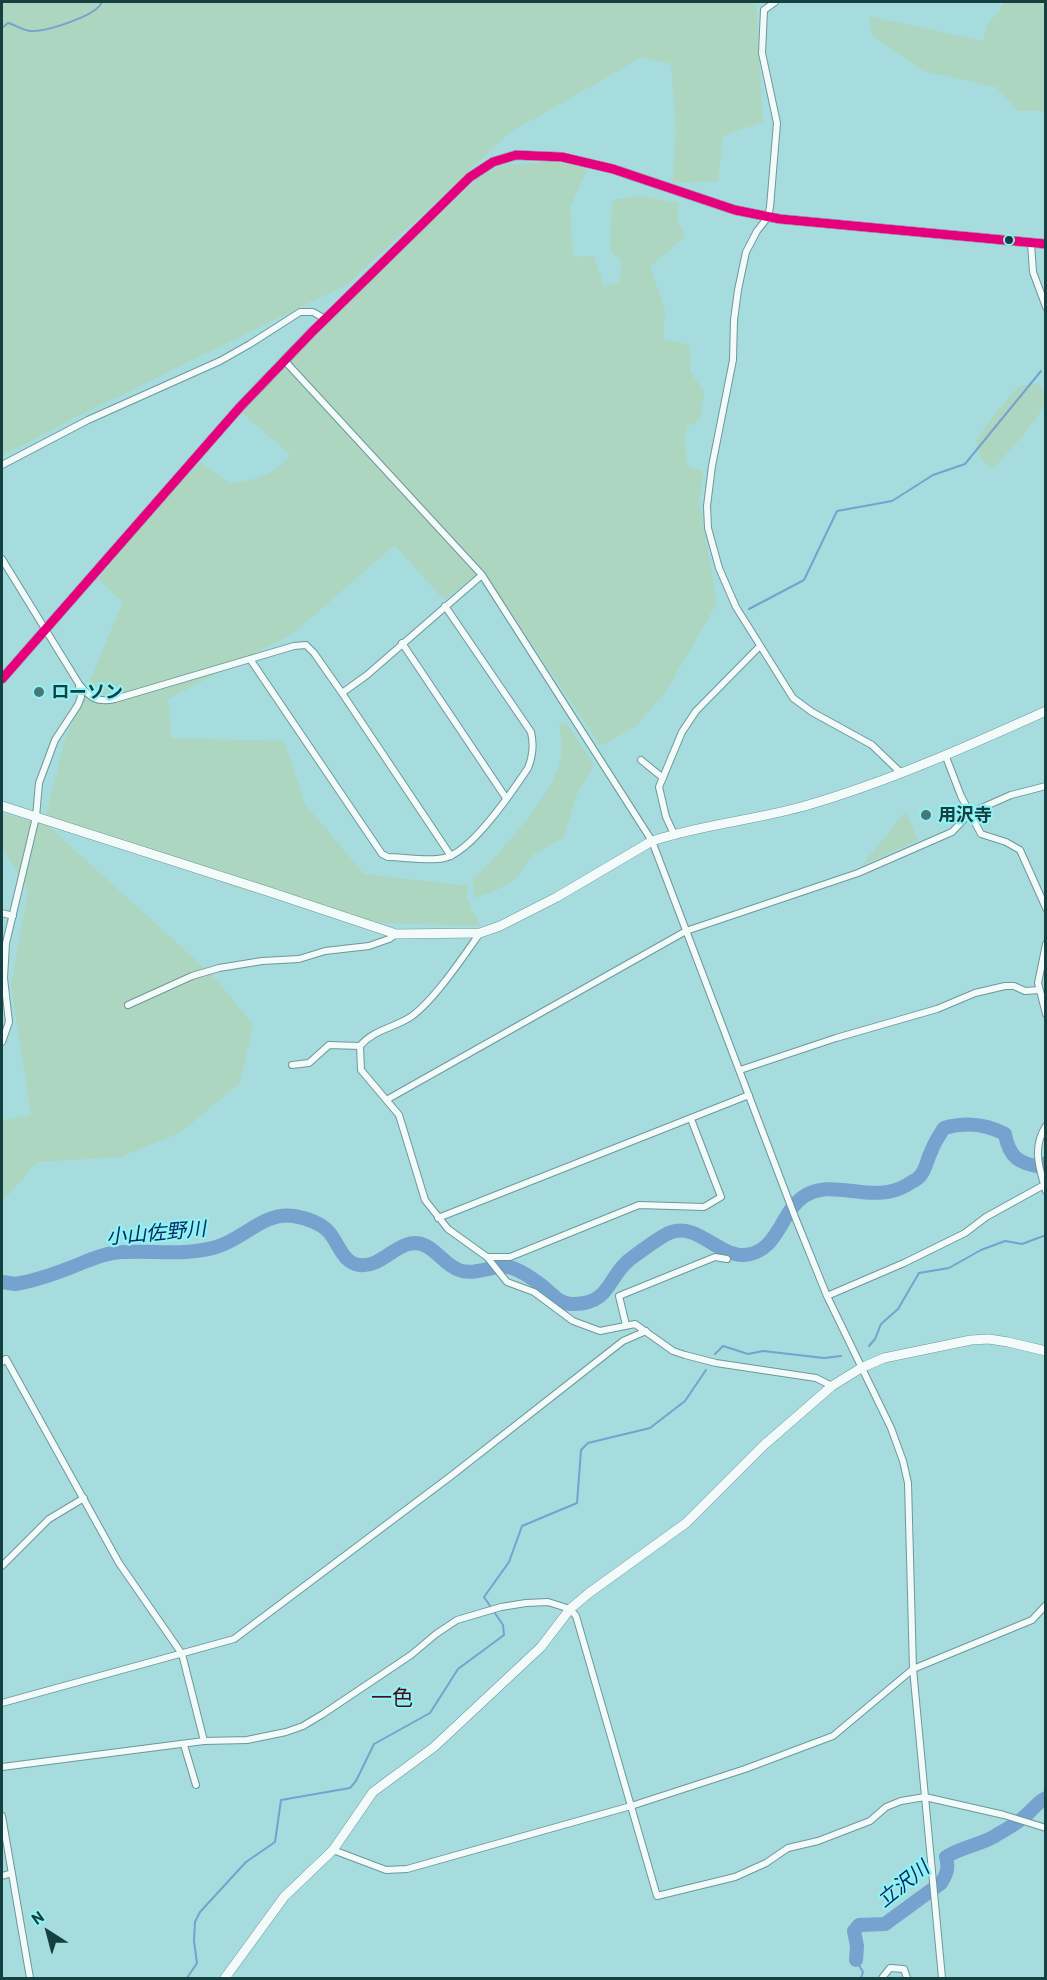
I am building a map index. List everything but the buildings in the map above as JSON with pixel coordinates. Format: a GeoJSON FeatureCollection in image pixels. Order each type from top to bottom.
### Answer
{"type":"FeatureCollection","features":[{"type":"Feature","properties":{"kind":"street"},"geometry":{"type":"LineString","coordinates":[[775,2],[764,10],[761,40],[763,61],[777,123],[768,217],[757,231],[746,252],[738,290],[734,320],[734,360],[712,466],[707,506],[708,528],[719,568],[736,607],[759,648],[793,698],[812,712],[872,746],[901,773]]}},
{"type":"Feature","properties":{"kind":"street"},"geometry":{"type":"LineString","coordinates":[[2,679],[240,407],[284,360],[470,177],[493,162],[516,156],[546,156],[579,160],[613,169],[735,210],[768,217],[1046,244]]}},
{"type":"Feature","properties":{"kind":"street"},"geometry":{"type":"LineString","coordinates":[[1030,243],[1033,272],[1046,307]]}},
{"type":"Feature","properties":{"kind":"street"},"geometry":{"type":"LineString","coordinates":[[2,465],[88,420],[220,361],[300,312],[313,312],[325,319]]}},
{"type":"Feature","properties":{"kind":"street"},"geometry":{"type":"LineString","coordinates":[[284,360],[482,575],[652,841],[827,1296],[891,1428],[908,1483],[913,1669],[942,1978]]}},
{"type":"Feature","properties":{"kind":"street"},"geometry":{"type":"LineString","coordinates":[[2,559],[45,632],[90,698],[105,701],[294,646],[306,645],[342,693],[451,856]]}},
{"type":"Feature","properties":{"kind":"street"},"geometry":{"type":"LineString","coordinates":[[342,693],[367,675],[482,575]]}},
{"type":"Feature","properties":{"kind":"street"},"geometry":{"type":"LineString","coordinates":[[250,659],[382,854],[388,857],[433,859],[451,856],[459,853],[475,837],[524,774],[532,759],[533,743],[531,732],[445,606]]}},
{"type":"Feature","properties":{"kind":"street"},"geometry":{"type":"LineString","coordinates":[[402,643],[506,798]]}},
{"type":"Feature","properties":{"kind":"street"},"geometry":{"type":"LineString","coordinates":[[674,834],[661,803],[659,787],[687,723],[759,648]]}},
{"type":"Feature","properties":{"kind":"street"},"geometry":{"type":"LineString","coordinates":[[2,1042],[9,1022],[4,978],[6,943],[36,817],[39,783],[55,740],[78,705],[81,697],[79,684]]}},
{"type":"Feature","properties":{"kind":"street"},"geometry":{"type":"LineString","coordinates":[[2,806],[396,934],[480,933],[511,922],[652,841],[674,834],[807,805],[946,757],[1046,711]]}},
{"type":"Feature","properties":{"kind":"street"},"geometry":{"type":"LineString","coordinates":[[946,757],[981,834],[1006,842],[1020,850],[1031,879],[1046,908]]}},
{"type":"Feature","properties":{"kind":"street"},"geometry":{"type":"LineString","coordinates":[[640,760],[663,778]]}},
{"type":"Feature","properties":{"kind":"street"},"geometry":{"type":"LineString","coordinates":[[388,1099],[686,931],[858,873],[952,832],[970,813],[1011,795],[1046,786]]}},
{"type":"Feature","properties":{"kind":"street"},"geometry":{"type":"LineString","coordinates":[[2,913],[13,916]]}},
{"type":"Feature","properties":{"kind":"street"},"geometry":{"type":"LineString","coordinates":[[292,1065],[309,1063],[328,1045],[360,1046],[382,1029],[411,1017],[426,1003],[480,933]]}},
{"type":"Feature","properties":{"kind":"street"},"geometry":{"type":"LineString","coordinates":[[128,1005],[192,976],[219,968],[262,961],[299,959],[325,951],[369,946],[396,934]]}},
{"type":"Feature","properties":{"kind":"street"},"geometry":{"type":"LineString","coordinates":[[1046,944],[1038,983],[1046,1014]]}},
{"type":"Feature","properties":{"kind":"street"},"geometry":{"type":"LineString","coordinates":[[740,1070],[836,1038],[937,1009],[975,993],[1005,986],[1014,986],[1025,991],[1039,990]]}},
{"type":"Feature","properties":{"kind":"street"},"geometry":{"type":"LineString","coordinates":[[360,1046],[361,1070],[388,1099],[399,1115],[425,1200],[448,1229],[488,1259],[507,1282],[534,1292],[573,1321],[590,1328],[600,1331],[635,1324],[673,1351],[735,1366],[816,1377],[832,1386]]}},
{"type":"Feature","properties":{"kind":"street"},"geometry":{"type":"LineString","coordinates":[[438,1218],[749,1095]]}},
{"type":"Feature","properties":{"kind":"street"},"geometry":{"type":"LineString","coordinates":[[488,1259],[510,1257],[639,1205],[704,1207],[721,1197],[691,1119]]}},
{"type":"Feature","properties":{"kind":"street"},"geometry":{"type":"LineString","coordinates":[[827,1296],[904,1263],[965,1233],[986,1217],[1045,1188],[1037,1157],[1039,1136],[1046,1126]]}},
{"type":"Feature","properties":{"kind":"street"},"geometry":{"type":"LineString","coordinates":[[626,1325],[619,1296],[715,1257],[727,1259]]}},
{"type":"Feature","properties":{"kind":"street"},"geometry":{"type":"LineString","coordinates":[[2,1703],[234,1639],[441,1483],[623,1341],[646,1331]]}},
{"type":"Feature","properties":{"kind":"street"},"geometry":{"type":"LineString","coordinates":[[225,1978],[284,1897],[333,1850],[373,1792],[434,1747],[541,1647],[570,1610],[589,1593],[686,1523],[764,1445],[832,1386],[861,1368],[884,1358],[971,1340],[989,1339],[1046,1351]]}},
{"type":"Feature","properties":{"kind":"street"},"geometry":{"type":"LineString","coordinates":[[2,1362],[6,1359],[119,1563],[182,1654],[204,1741]]}},
{"type":"Feature","properties":{"kind":"street"},"geometry":{"type":"LineString","coordinates":[[2,1566],[49,1519],[84,1498]]}},
{"type":"Feature","properties":{"kind":"street"},"geometry":{"type":"LineString","coordinates":[[2,1767],[204,1741],[247,1740],[286,1732],[303,1726],[411,1655],[457,1620],[501,1607],[548,1602],[570,1610],[576,1616],[657,1896],[735,1877],[766,1863],[788,1848],[818,1841],[870,1821],[886,1807],[901,1801],[925,1797],[1004,1815],[1046,1828]]}},
{"type":"Feature","properties":{"kind":"street"},"geometry":{"type":"LineString","coordinates":[[333,1850],[386,1870],[407,1869],[631,1806],[745,1769],[833,1737],[913,1669],[1032,1620],[1046,1605]]}},
{"type":"Feature","properties":{"kind":"street"},"geometry":{"type":"LineString","coordinates":[[184,1745],[196,1785]]}},
{"type":"Feature","properties":{"kind":"street"},"geometry":{"type":"LineString","coordinates":[[2,1816],[30,1978]]}},
{"type":"Feature","properties":{"kind":"street"},"geometry":{"type":"LineString","coordinates":[[2,1876],[12,1873]]}},
{"type":"Feature","properties":{"kind":"street"},"geometry":{"type":"LineString","coordinates":[[882,1978],[890,1968],[904,1969],[907,1978]]}},
{"type":"Feature","properties":{"kind":"green space"},"geometry":{"type":"Polygon","coordinates":[[[2,2],[756,2],[763,122],[723,136],[718,181],[672,183],[676,130],[671,64],[642,57],[509,133],[348,284],[74,418],[2,456],[2,2]]]}},
{"type":"Feature","properties":{"kind":"green space"},"geometry":{"type":"Polygon","coordinates":[[[1005,2],[1045,2],[1045,111],[1018,111],[996,87],[923,71],[873,36],[869,16],[983,41],[987,26],[1005,2]]]}},
{"type":"Feature","properties":{"kind":"green space"},"geometry":{"type":"Polygon","coordinates":[[[548,162],[589,166],[570,207],[573,257],[594,256],[604,287],[619,282],[622,263],[610,250],[612,200],[640,196],[679,203],[677,219],[685,237],[650,267],[665,310],[663,339],[690,345],[690,371],[704,392],[700,420],[688,426],[684,439],[688,466],[704,472],[699,501],[717,603],[665,693],[636,726],[601,746],[482,570],[444,600],[395,545],[292,634],[168,699],[171,738],[284,741],[305,804],[364,874],[469,886],[466,896],[480,926],[382,923],[232,887],[153,854],[46,815],[64,742],[123,602],[98,579],[165,496],[201,462],[230,484],[264,476],[284,462],[290,454],[241,412],[378,273],[482,174],[501,165],[548,162]]]}},
{"type":"Feature","properties":{"kind":"green space"},"geometry":{"type":"Polygon","coordinates":[[[1039,383],[1046,396],[1040,413],[992,470],[981,459],[976,441],[1018,387],[1039,383]]]}},
{"type":"Feature","properties":{"kind":"green space"},"geometry":{"type":"Polygon","coordinates":[[[566,722],[594,765],[577,794],[563,838],[534,854],[515,879],[495,891],[474,898],[473,880],[523,824],[556,774],[561,752],[559,725],[566,722]]]}},
{"type":"Feature","properties":{"kind":"green space"},"geometry":{"type":"Polygon","coordinates":[[[906,811],[918,840],[861,866],[906,811]]]}},
{"type":"Feature","properties":{"kind":"green space"},"geometry":{"type":"Polygon","coordinates":[[[2,813],[47,825],[210,973],[253,1024],[240,1083],[181,1132],[121,1157],[37,1162],[2,1202],[2,1120],[31,1115],[11,985],[28,890],[2,847],[2,813]]]}},
{"type":"Feature","properties":{"kind":"waterway"},"geometry":{"type":"LineString","coordinates":[[2,28],[8,23],[30,31],[58,26],[91,13],[102,2]]}},
{"type":"Feature","properties":{"kind":"waterway"},"geometry":{"type":"LineString","coordinates":[[749,609],[804,580],[837,511],[892,501],[933,475],[965,464],[1041,371]]}},
{"type":"Feature","properties":{"kind":"waterway","name":"小山佐野川"},"geometry":{"type":"LineString","coordinates":[[2,1282],[15,1284],[32,1280],[113,1253],[203,1250],[226,1243],[273,1218],[294,1216],[312,1221],[325,1228],[345,1257],[360,1265],[377,1262],[407,1244],[415,1243],[429,1248],[459,1270],[471,1272],[502,1267],[511,1268],[534,1280],[562,1302],[584,1303],[601,1295],[629,1260],[669,1233],[688,1232],[734,1254],[755,1253],[772,1240],[795,1204],[814,1191],[826,1189],[880,1193],[907,1185],[922,1174],[944,1128],[968,1125],[990,1128],[1005,1134],[1009,1149],[1022,1162],[1042,1167],[1046,1163]]}},
{"type":"Feature","properties":{"kind":"waterway"},"geometry":{"type":"LineString","coordinates":[[869,1346],[875,1339],[881,1324],[898,1309],[919,1273],[949,1268],[981,1250],[1005,1241],[1022,1244],[1046,1235]]}},
{"type":"Feature","properties":{"kind":"waterway"},"geometry":{"type":"LineString","coordinates":[[715,1354],[723,1346],[748,1354],[763,1351],[824,1358],[841,1356]]}},
{"type":"Feature","properties":{"kind":"waterway"},"geometry":{"type":"LineString","coordinates":[[187,1978],[197,1963],[194,1941],[195,1922],[200,1912],[246,1862],[275,1842],[281,1800],[350,1788],[356,1781],[374,1744],[430,1713],[458,1669],[504,1635],[503,1625],[484,1597],[509,1562],[522,1526],[577,1503],[581,1450],[588,1443],[650,1428],[685,1401],[706,1370]]}},
{"type":"Feature","properties":{"kind":"waterway","name":"立沢川"},"geometry":{"type":"LineString","coordinates":[[856,1960],[857,1946],[854,1931],[859,1925],[885,1924],[941,1883],[947,1870],[946,1857],[995,1836],[1021,1820],[1046,1798]]}},
{"type":"Feature","properties":{"kind":"waterway"},"geometry":{"type":"LineString","coordinates":[[856,1960],[863,1972],[861,1978]]}},
{"type":"Feature","properties":{"kind":"transit line"},"geometry":{"type":"LineString","coordinates":[[2,679],[240,407],[312,332],[470,177],[493,162],[516,155],[562,157],[613,169],[735,210],[780,219],[1046,244]]}},
{"type":"Feature","properties":{"kind":"place","name":"ローソン"},"geometry":{"type":"Point","coordinates":[39,692]}},
{"type":"Feature","properties":{"kind":"place","name":"用沢寺"},"geometry":{"type":"Point","coordinates":[926,815]}},
{"type":"Feature","properties":{"kind":"district","name":"一色"},"geometry":{"type":"Point","coordinates":[392,1698]}}]}
